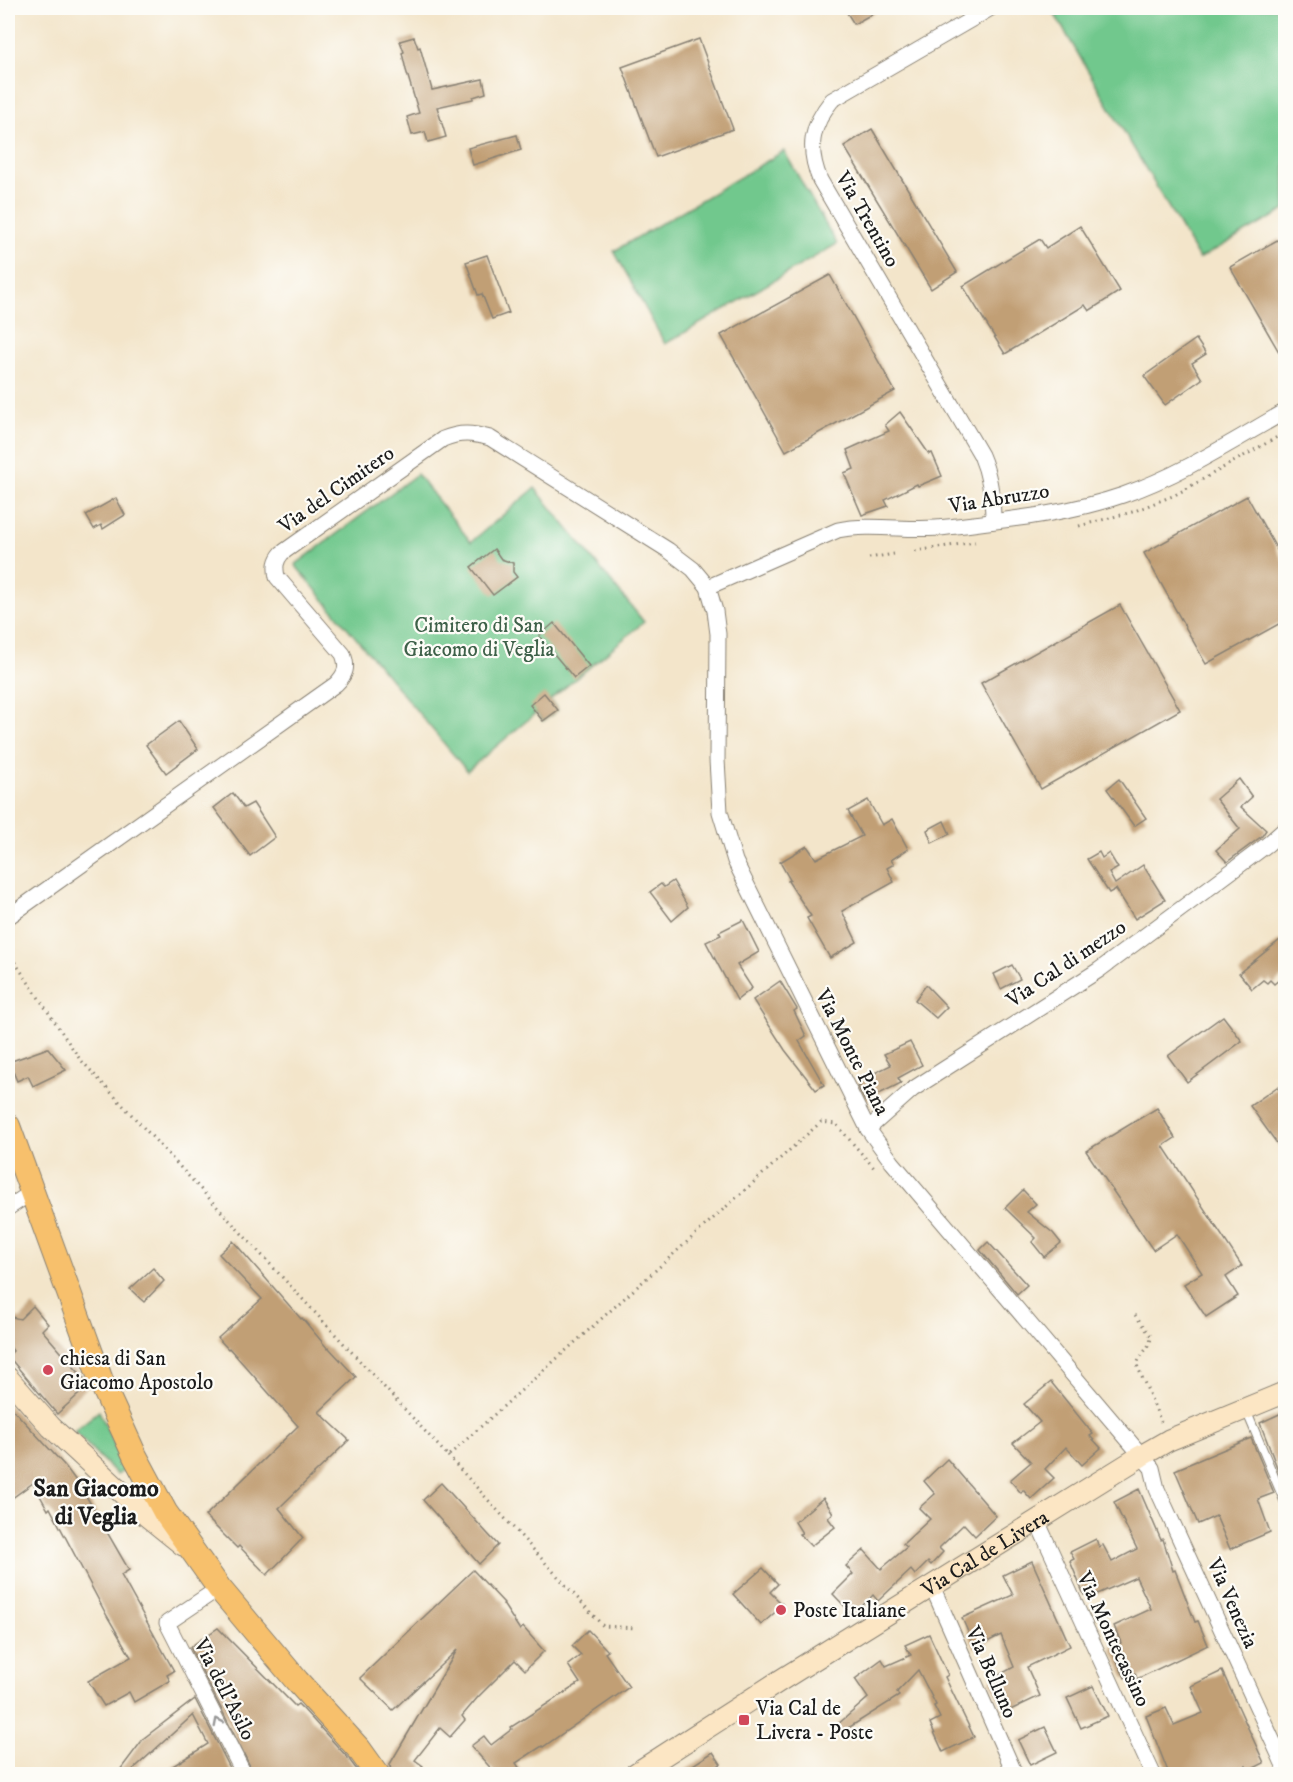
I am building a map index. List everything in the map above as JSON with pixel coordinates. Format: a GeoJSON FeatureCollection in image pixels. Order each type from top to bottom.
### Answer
{"type":"FeatureCollection","features":[{"type":"Feature","properties":{"kind":"main road"},"geometry":{"type":"LineString","coordinates":[[8,1126],[103,1386],[160,1503],[219,1588],[297,1681],[359,1749],[377,1774]]}},
{"type":"Feature","properties":{"kind":"street","name":"Via Trentino"},"geometry":{"type":"LineString","coordinates":[[991,8],[832,100],[816,124],[812,154],[814,167],[820,180],[981,455],[989,477],[993,521]]}},
{"type":"Feature","properties":{"kind":"street","name":"Via Abruzzo"},"geometry":{"type":"LineString","coordinates":[[708,587],[838,530],[931,529],[993,521],[1083,506],[1139,489],[1178,472],[1286,411]]}},
{"type":"Feature","properties":{"kind":"street","name":"Via del Cimitero"},"geometry":{"type":"LineString","coordinates":[[8,917],[336,684],[344,676],[347,664],[343,654],[277,578],[276,559],[443,439],[457,434],[474,434],[490,438],[668,550],[693,569],[708,587]]}},
{"type":"Feature","properties":{"kind":"street","name":"Via Monte Piana"},"geometry":{"type":"LineString","coordinates":[[708,587],[715,611],[718,634],[717,759],[720,812],[735,861],[868,1129],[892,1162],[1142,1456]]}},
{"type":"Feature","properties":{"kind":"street","name":"Via Cal di mezzo"},"geometry":{"type":"LineString","coordinates":[[868,1129],[913,1089],[1099,970],[1268,844],[1286,828]]}},
{"type":"Feature","properties":{"kind":"street"},"geometry":{"type":"LineString","coordinates":[[8,1208],[32,1192]]}},
{"type":"Feature","properties":{"kind":"street"},"geometry":{"type":"LineString","coordinates":[[8,1378],[51,1427],[147,1516],[194,1554]]}},
{"type":"Feature","properties":{"kind":"street","name":"Via Cal de Livera"},"geometry":{"type":"LineString","coordinates":[[635,1774],[762,1692],[1169,1440],[1286,1392]]}},
{"type":"Feature","properties":{"kind":"street","name":"Via Venezia"},"geometry":{"type":"LineString","coordinates":[[1142,1456],[1152,1468],[1157,1489],[1286,1770]]}},
{"type":"Feature","properties":{"kind":"street","name":"Via Montecassino"},"geometry":{"type":"LineString","coordinates":[[1037,1521],[1153,1774]]}},
{"type":"Feature","properties":{"kind":"street","name":"Via Belluno"},"geometry":{"type":"LineString","coordinates":[[932,1586],[1015,1774]]}},
{"type":"Feature","properties":{"kind":"street","name":"Via dell'Asilo"},"geometry":{"type":"LineString","coordinates":[[219,1588],[168,1623],[244,1774]]}},
{"type":"Feature","properties":{"kind":"lane"},"geometry":{"type":"LineString","coordinates":[[1245,1408],[1286,1505]]}},
{"type":"Feature","properties":{"kind":"path"},"geometry":{"type":"LineString","coordinates":[[869,558],[894,554]]}},
{"type":"Feature","properties":{"kind":"path"},"geometry":{"type":"LineString","coordinates":[[8,952],[79,1058],[603,1626],[635,1628]]}},
{"type":"Feature","properties":{"kind":"path"},"geometry":{"type":"LineString","coordinates":[[448,1456],[821,1122],[836,1124],[881,1176]]}},
{"type":"Feature","properties":{"kind":"path"},"geometry":{"type":"LineString","coordinates":[[1135,1315],[1151,1335],[1150,1346],[1140,1356],[1137,1365],[1161,1422]]}},
{"type":"Feature","properties":{"kind":"green space"},"geometry":{"type":"Polygon","coordinates":[[[1051,8],[1285,8],[1285,210],[1199,259],[1051,8]]]}},
{"type":"Feature","properties":{"kind":"green space"},"geometry":{"type":"Polygon","coordinates":[[[784,151],[837,244],[665,344],[614,251],[784,151]]]}},
{"type":"Feature","properties":{"kind":"green space","name":"Cimitero di San Giacomo di Veglia"},"geometry":{"type":"Polygon","coordinates":[[[417,474],[471,542],[535,488],[644,622],[550,700],[558,710],[543,721],[536,713],[467,771],[295,565],[417,474]]]}},
{"type":"Feature","properties":{"kind":"green space"},"geometry":{"type":"Polygon","coordinates":[[[99,1411],[126,1469],[117,1475],[74,1431],[99,1411]]]}},
{"type":"Feature","properties":{"kind":"building"},"geometry":{"type":"Polygon","coordinates":[[[844,8],[883,8],[854,24],[844,8]]]}},
{"type":"Feature","properties":{"kind":"building"},"geometry":{"type":"Polygon","coordinates":[[[414,37],[418,48],[420,47],[432,90],[483,79],[486,93],[473,97],[473,99],[437,107],[446,137],[428,142],[425,132],[412,135],[407,117],[419,113],[400,41],[414,37]]]}},
{"type":"Feature","properties":{"kind":"building"},"geometry":{"type":"Polygon","coordinates":[[[699,39],[733,129],[656,157],[622,67],[699,39]]]}},
{"type":"Feature","properties":{"kind":"building"},"geometry":{"type":"Polygon","coordinates":[[[872,129],[957,272],[931,289],[844,146],[872,129]]]}},
{"type":"Feature","properties":{"kind":"building"},"geometry":{"type":"Polygon","coordinates":[[[517,135],[521,150],[473,165],[468,148],[517,135]]]}},
{"type":"Feature","properties":{"kind":"building"},"geometry":{"type":"Polygon","coordinates":[[[1080,226],[1120,291],[1089,311],[1085,305],[1005,354],[963,286],[1040,239],[1046,248],[1080,226]]]}},
{"type":"Feature","properties":{"kind":"building"},"geometry":{"type":"Polygon","coordinates":[[[1279,239],[1286,250],[1286,364],[1230,267],[1279,239]]]}},
{"type":"Feature","properties":{"kind":"building"},"geometry":{"type":"Polygon","coordinates":[[[487,255],[509,313],[492,319],[482,294],[478,295],[466,262],[487,255]]]}},
{"type":"Feature","properties":{"kind":"building"},"geometry":{"type":"Polygon","coordinates":[[[830,275],[895,391],[786,451],[721,335],[830,275]]]}},
{"type":"Feature","properties":{"kind":"building"},"geometry":{"type":"Polygon","coordinates":[[[1196,339],[1206,354],[1192,363],[1202,379],[1165,405],[1144,376],[1196,339]]]}},
{"type":"Feature","properties":{"kind":"building"},"geometry":{"type":"Polygon","coordinates":[[[900,412],[929,454],[932,453],[942,476],[918,486],[917,484],[885,500],[888,506],[862,515],[844,473],[854,469],[847,450],[889,431],[885,425],[900,412]]]}},
{"type":"Feature","properties":{"kind":"building"},"geometry":{"type":"Polygon","coordinates":[[[1247,496],[1286,566],[1286,620],[1206,664],[1144,553],[1247,496]]]}},
{"type":"Feature","properties":{"kind":"building"},"geometry":{"type":"Polygon","coordinates":[[[116,498],[125,515],[103,529],[101,525],[94,529],[86,515],[116,498]]]}},
{"type":"Feature","properties":{"kind":"building"},"geometry":{"type":"Polygon","coordinates":[[[494,549],[501,559],[513,563],[513,572],[517,577],[493,595],[471,567],[494,549]]]}},
{"type":"Feature","properties":{"kind":"building"},"geometry":{"type":"Polygon","coordinates":[[[1120,605],[1180,710],[1041,789],[981,683],[1120,605]]]}},
{"type":"Feature","properties":{"kind":"building"},"geometry":{"type":"Polygon","coordinates":[[[554,623],[589,666],[574,678],[539,636],[554,623]]]}},
{"type":"Feature","properties":{"kind":"building"},"geometry":{"type":"Polygon","coordinates":[[[544,693],[558,710],[543,721],[530,705],[544,693]]]}},
{"type":"Feature","properties":{"kind":"building"},"geometry":{"type":"Polygon","coordinates":[[[179,721],[198,749],[166,773],[146,745],[179,721]]]}},
{"type":"Feature","properties":{"kind":"building"},"geometry":{"type":"Polygon","coordinates":[[[1119,779],[1146,818],[1134,826],[1107,789],[1119,779]]]}},
{"type":"Feature","properties":{"kind":"building"},"geometry":{"type":"Polygon","coordinates":[[[1239,779],[1252,797],[1241,807],[1266,830],[1262,836],[1227,862],[1216,850],[1240,829],[1216,799],[1239,779]]]}},
{"type":"Feature","properties":{"kind":"building"},"geometry":{"type":"Polygon","coordinates":[[[233,793],[244,808],[253,803],[275,837],[250,856],[214,808],[233,793]]]}},
{"type":"Feature","properties":{"kind":"building"},"geometry":{"type":"Polygon","coordinates":[[[868,800],[882,825],[892,819],[908,849],[891,860],[894,864],[887,868],[894,882],[842,911],[857,942],[830,958],[807,918],[811,916],[788,881],[790,880],[780,862],[807,846],[816,859],[862,836],[848,811],[868,800]]]}},
{"type":"Feature","properties":{"kind":"building"},"geometry":{"type":"Polygon","coordinates":[[[944,821],[950,834],[932,843],[927,830],[944,821]]]}},
{"type":"Feature","properties":{"kind":"building"},"geometry":{"type":"Polygon","coordinates":[[[1099,852],[1102,858],[1109,853],[1118,868],[1109,873],[1115,884],[1143,865],[1165,900],[1135,919],[1116,889],[1109,893],[1087,859],[1099,852]]]}},
{"type":"Feature","properties":{"kind":"building"},"geometry":{"type":"Polygon","coordinates":[[[673,881],[688,907],[672,921],[650,892],[661,884],[664,887],[673,881]]]}},
{"type":"Feature","properties":{"kind":"building"},"geometry":{"type":"Polygon","coordinates":[[[743,920],[759,952],[737,965],[752,988],[737,1000],[706,942],[721,935],[719,932],[743,920]]]}},
{"type":"Feature","properties":{"kind":"building"},"geometry":{"type":"Polygon","coordinates":[[[1280,940],[1286,948],[1286,974],[1274,984],[1270,980],[1267,983],[1263,980],[1252,989],[1239,973],[1280,940]]]}},
{"type":"Feature","properties":{"kind":"building"},"geometry":{"type":"Polygon","coordinates":[[[1012,965],[1020,979],[1001,989],[994,974],[1012,965]]]}},
{"type":"Feature","properties":{"kind":"building"},"geometry":{"type":"Polygon","coordinates":[[[780,981],[797,1009],[794,1011],[806,1036],[799,1041],[824,1085],[816,1090],[785,1050],[753,1000],[780,981]]]}},
{"type":"Feature","properties":{"kind":"building"},"geometry":{"type":"Polygon","coordinates":[[[926,985],[947,1007],[936,1018],[915,1000],[926,985]]]}},
{"type":"Feature","properties":{"kind":"building"},"geometry":{"type":"Polygon","coordinates":[[[1223,1016],[1242,1041],[1187,1082],[1168,1056],[1223,1016]]]}},
{"type":"Feature","properties":{"kind":"building"},"geometry":{"type":"Polygon","coordinates":[[[910,1042],[922,1065],[898,1078],[901,1083],[865,1101],[858,1087],[860,1086],[858,1081],[891,1065],[884,1054],[910,1042]]]}},
{"type":"Feature","properties":{"kind":"building"},"geometry":{"type":"Polygon","coordinates":[[[48,1048],[66,1070],[33,1086],[28,1076],[17,1081],[9,1062],[48,1048]]]}},
{"type":"Feature","properties":{"kind":"building"},"geometry":{"type":"Polygon","coordinates":[[[1277,1087],[1286,1099],[1286,1156],[1250,1106],[1277,1087]]]}},
{"type":"Feature","properties":{"kind":"building"},"geometry":{"type":"Polygon","coordinates":[[[1157,1108],[1175,1138],[1163,1146],[1242,1266],[1226,1277],[1238,1296],[1206,1317],[1184,1284],[1202,1273],[1177,1234],[1153,1250],[1086,1151],[1157,1108]]]}},
{"type":"Feature","properties":{"kind":"building"},"geometry":{"type":"Polygon","coordinates":[[[1023,1190],[1036,1204],[1027,1212],[1053,1233],[1061,1243],[1044,1257],[1032,1242],[1036,1238],[1005,1208],[1023,1190]]]}},
{"type":"Feature","properties":{"kind":"building"},"geometry":{"type":"Polygon","coordinates":[[[233,1241],[328,1349],[356,1377],[319,1412],[349,1440],[279,1508],[303,1538],[267,1575],[205,1516],[298,1426],[218,1338],[262,1299],[219,1254],[233,1241]]]}},
{"type":"Feature","properties":{"kind":"building"},"geometry":{"type":"Polygon","coordinates":[[[988,1242],[1027,1285],[1017,1294],[980,1250],[988,1242]]]}},
{"type":"Feature","properties":{"kind":"building"},"geometry":{"type":"Polygon","coordinates":[[[153,1268],[164,1281],[144,1302],[130,1289],[153,1268]]]}},
{"type":"Feature","properties":{"kind":"building","name":"chiesa di San Giacomo Apostolo"},"geometry":{"type":"Polygon","coordinates":[[[33,1306],[48,1324],[42,1330],[88,1386],[57,1414],[8,1356],[13,1351],[8,1344],[8,1321],[12,1317],[20,1319],[33,1306]]]}},
{"type":"Feature","properties":{"kind":"building"},"geometry":{"type":"Polygon","coordinates":[[[1051,1382],[1093,1434],[1090,1436],[1101,1448],[1082,1465],[1066,1447],[1045,1469],[1054,1478],[1031,1499],[1023,1490],[1021,1493],[1010,1480],[1031,1462],[1013,1443],[1040,1422],[1024,1404],[1051,1382]]]}},
{"type":"Feature","properties":{"kind":"building"},"geometry":{"type":"Polygon","coordinates":[[[8,1404],[65,1466],[82,1489],[129,1570],[121,1575],[174,1671],[167,1675],[170,1681],[134,1702],[129,1692],[104,1706],[88,1681],[131,1657],[50,1508],[48,1510],[33,1483],[8,1501],[8,1404]]]}},
{"type":"Feature","properties":{"kind":"building"},"geometry":{"type":"Polygon","coordinates":[[[1286,1411],[1286,1488],[1285,1488],[1260,1423],[1286,1411]]]}},
{"type":"Feature","properties":{"kind":"building"},"geometry":{"type":"Polygon","coordinates":[[[1251,1438],[1274,1493],[1258,1499],[1270,1532],[1230,1549],[1216,1516],[1198,1524],[1175,1470],[1251,1438]]]}},
{"type":"Feature","properties":{"kind":"building"},"geometry":{"type":"Polygon","coordinates":[[[947,1459],[996,1516],[975,1536],[964,1524],[939,1548],[943,1552],[931,1565],[928,1562],[915,1575],[911,1570],[878,1601],[873,1595],[853,1615],[833,1594],[853,1574],[846,1566],[864,1550],[881,1569],[907,1547],[903,1544],[930,1519],[919,1508],[935,1494],[924,1481],[947,1459]]]}},
{"type":"Feature","properties":{"kind":"building"},"geometry":{"type":"Polygon","coordinates":[[[441,1483],[498,1545],[479,1564],[423,1500],[441,1483]]]}},
{"type":"Feature","properties":{"kind":"building"},"geometry":{"type":"Polygon","coordinates":[[[1139,1489],[1161,1540],[1163,1539],[1173,1571],[1175,1570],[1195,1622],[1198,1621],[1208,1645],[1137,1679],[1135,1673],[1125,1678],[1111,1648],[1121,1643],[1114,1626],[1151,1609],[1136,1577],[1093,1596],[1092,1592],[1084,1595],[1070,1561],[1074,1559],[1070,1552],[1096,1539],[1099,1547],[1103,1545],[1112,1562],[1137,1549],[1114,1502],[1139,1489]]]}},
{"type":"Feature","properties":{"kind":"building"},"geometry":{"type":"Polygon","coordinates":[[[823,1498],[833,1513],[828,1518],[835,1527],[811,1546],[799,1534],[802,1533],[795,1522],[823,1498]]]}},
{"type":"Feature","properties":{"kind":"building"},"geometry":{"type":"Polygon","coordinates":[[[1032,1561],[1070,1646],[1027,1667],[1040,1696],[1006,1712],[990,1680],[1014,1667],[1001,1635],[975,1648],[962,1618],[1013,1595],[1003,1575],[1032,1561]]]}},
{"type":"Feature","properties":{"kind":"building"},"geometry":{"type":"Polygon","coordinates":[[[763,1568],[778,1584],[770,1592],[783,1605],[761,1625],[733,1594],[763,1568]]]}},
{"type":"Feature","properties":{"kind":"building"},"geometry":{"type":"Polygon","coordinates":[[[473,1570],[504,1603],[520,1630],[523,1627],[544,1651],[525,1670],[515,1660],[478,1697],[462,1716],[465,1720],[450,1737],[440,1728],[415,1760],[423,1766],[418,1774],[391,1774],[390,1764],[457,1650],[393,1710],[360,1678],[473,1570]]]}},
{"type":"Feature","properties":{"kind":"building"},"geometry":{"type":"Polygon","coordinates":[[[218,1628],[295,1706],[298,1704],[304,1710],[360,1774],[254,1774],[190,1647],[218,1628]]]}},
{"type":"Feature","properties":{"kind":"building"},"geometry":{"type":"Polygon","coordinates":[[[588,1630],[608,1651],[605,1653],[629,1687],[516,1763],[520,1769],[513,1774],[496,1774],[471,1746],[484,1736],[491,1745],[512,1729],[511,1727],[580,1683],[568,1665],[581,1655],[572,1646],[588,1630]]]}},
{"type":"Feature","properties":{"kind":"building"},"geometry":{"type":"Polygon","coordinates":[[[929,1634],[948,1675],[945,1677],[974,1737],[943,1752],[930,1723],[940,1718],[918,1670],[897,1692],[899,1696],[842,1732],[837,1725],[868,1698],[855,1679],[882,1659],[886,1666],[911,1655],[905,1645],[929,1634]]]}},
{"type":"Feature","properties":{"kind":"building"},"geometry":{"type":"Polygon","coordinates":[[[1222,1671],[1264,1763],[1248,1771],[1246,1766],[1226,1774],[1169,1774],[1146,1716],[1166,1708],[1174,1725],[1203,1713],[1191,1686],[1222,1671]]]}},
{"type":"Feature","properties":{"kind":"building"},"geometry":{"type":"Polygon","coordinates":[[[1093,1686],[1108,1716],[1081,1728],[1067,1698],[1093,1686]]]}},
{"type":"Feature","properties":{"kind":"building"},"geometry":{"type":"Polygon","coordinates":[[[195,1699],[233,1774],[160,1774],[208,1744],[193,1715],[128,1774],[117,1774],[144,1738],[195,1699]]]}},
{"type":"Feature","properties":{"kind":"building"},"geometry":{"type":"Polygon","coordinates":[[[1045,1727],[1057,1752],[1030,1765],[1018,1740],[1045,1727]]]}},
{"type":"Feature","properties":{"kind":"building"},"geometry":{"type":"Polygon","coordinates":[[[713,1752],[721,1764],[705,1774],[679,1774],[713,1752]]]}},
{"type":"Feature","properties":{"kind":"place","name":"chiesa di San Giacomo Apostolo"},"geometry":{"type":"Point","coordinates":[48,1370]}},
{"type":"Feature","properties":{"kind":"place","name":"Poste Italiane"},"geometry":{"type":"Point","coordinates":[781,1610]}},
{"type":"Feature","properties":{"kind":"place","name":"Via Cal de Livera - Poste"},"geometry":{"type":"Point","coordinates":[744,1720]}},
{"type":"Feature","properties":{"kind":"district","name":"San Giacomo di Veglia"},"geometry":{"type":"Point","coordinates":[96,1502]}}]}
